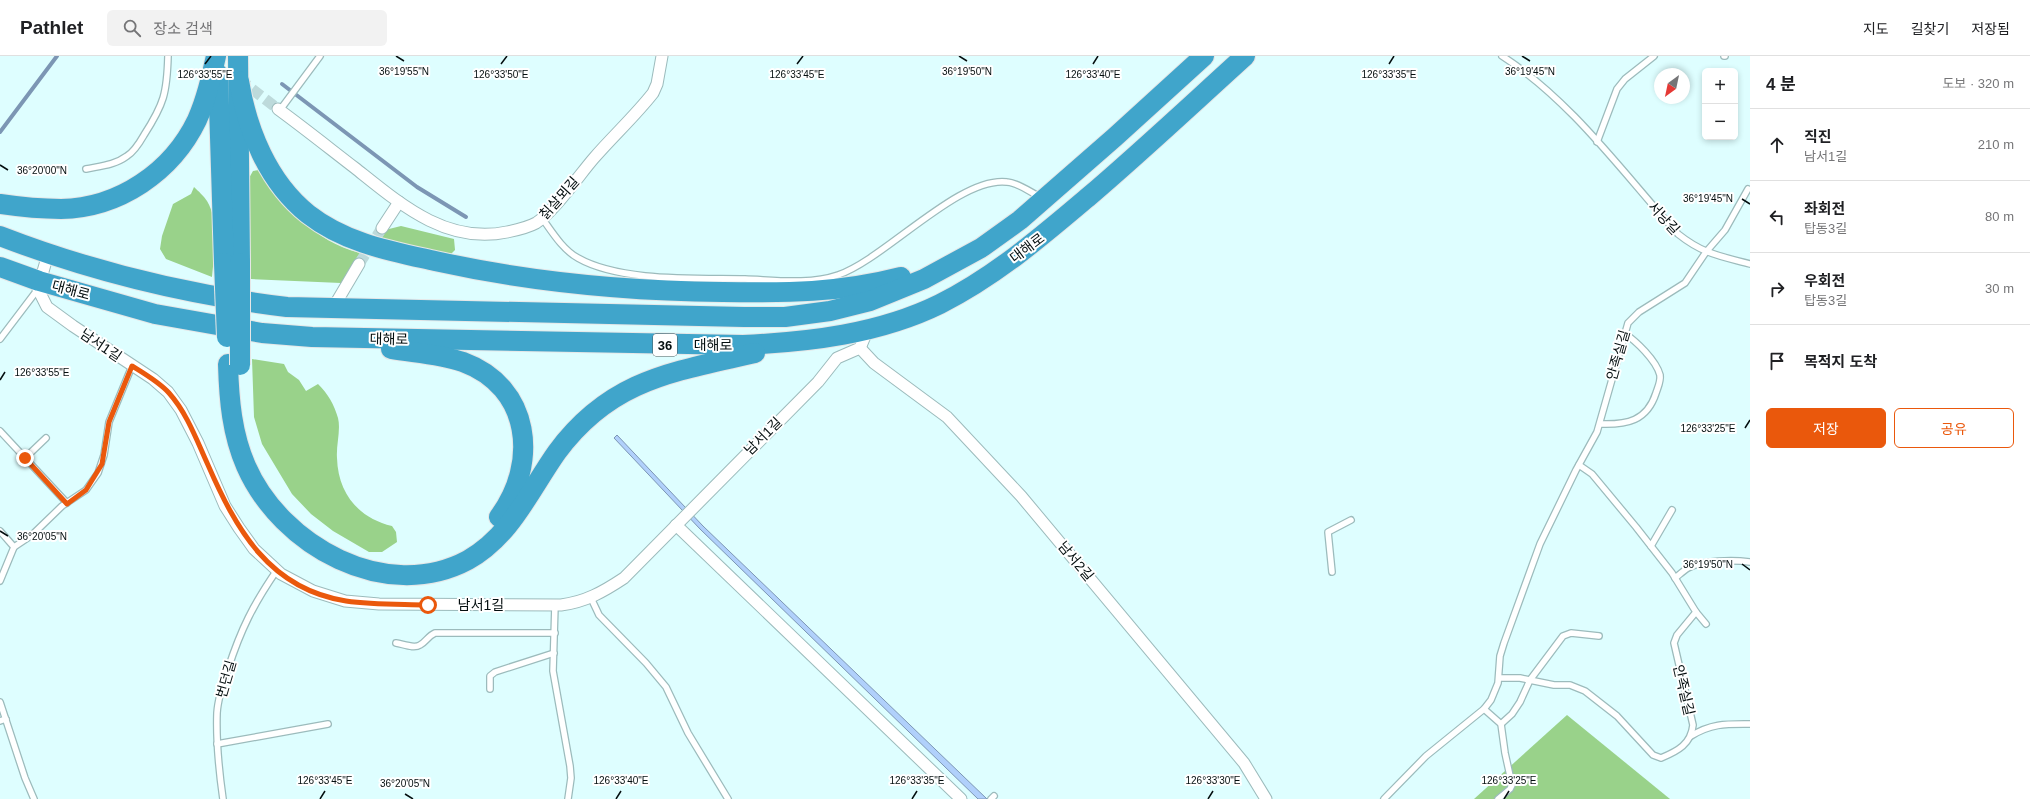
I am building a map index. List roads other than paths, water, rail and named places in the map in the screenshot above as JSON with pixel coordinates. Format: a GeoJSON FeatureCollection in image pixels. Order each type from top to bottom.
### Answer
{"type":"FeatureCollection","features":[{"type":"Feature","properties":{"kind":"highway"},"geometry":{"type":"LineString","coordinates":[[0,204],[61,209],[80,207],[101,202],[139,187],[170,159],[189,134],[205,100],[217,56]]}},
{"type":"Feature","properties":{"kind":"highway"},"geometry":{"type":"LineString","coordinates":[[217,56],[232,263],[234,365],[230,412],[239,449],[255,484],[276,512],[300,535],[332,556],[365,569],[396,576],[410,576],[440,571],[454,566],[481,552],[491,544],[511,521],[566,440],[588,418],[629,389],[652,378],[671,372],[814,340]]}},
{"type":"Feature","properties":{"kind":"highway"},"geometry":{"type":"LineString","coordinates":[[232,263],[239,81],[238,56]]}},
{"type":"Feature","properties":{"kind":"highway","name":"대해로"},"geometry":{"type":"LineString","coordinates":[[0,236],[48,254],[101,271],[205,295],[288,308],[785,317],[830,311],[870,301],[924,279],[981,248],[1044,199],[1115,138],[1204,56]]}},
{"type":"Feature","properties":{"kind":"highway","name":"대해로"},"geometry":{"type":"LineString","coordinates":[[0,267],[39,285],[155,314],[262,333],[312,337],[683,345],[743,345],[814,340],[890,323],[939,305],[986,278],[1049,231],[1133,158],[1244,56]]}},
{"type":"Feature","properties":{"kind":"highway"},"geometry":{"type":"LineString","coordinates":[[239,81],[243,104],[257,144],[272,172],[294,202],[320,222],[347,237],[400,253],[516,276],[573,284],[624,289],[736,292],[822,291],[875,284],[960,259]]}},
{"type":"Feature","properties":{"kind":"highway"},"geometry":{"type":"LineString","coordinates":[[234,365],[248,434],[259,466],[274,491],[289,510],[316,534],[348,552],[384,562],[399,563],[430,560],[448,555],[462,550],[484,533],[495,522],[512,496],[518,483],[524,454],[520,423],[516,409],[501,387],[478,370],[447,358],[312,337]]}},
{"type":"Feature","properties":{"kind":"street","name":"칡살뫼길"},"geometry":{"type":"LineString","coordinates":[[279,109],[399,202],[436,224],[459,232],[480,235],[524,228],[536,223],[542,218],[653,93],[657,84],[662,56]]}},
{"type":"Feature","properties":{"kind":"street"},"geometry":{"type":"LineString","coordinates":[[382,228],[399,202]]}},
{"type":"Feature","properties":{"kind":"street"},"geometry":{"type":"LineString","coordinates":[[39,285],[48,254]]}},
{"type":"Feature","properties":{"kind":"street"},"geometry":{"type":"LineString","coordinates":[[333,308],[359,264]]}},
{"type":"Feature","properties":{"kind":"street","name":"남서1길"},"geometry":{"type":"LineString","coordinates":[[39,285],[48,307],[153,379],[168,392],[181,410],[198,444],[225,506],[254,549],[277,570],[313,591],[345,601],[379,604],[555,605],[573,604],[591,598],[624,578],[818,382],[837,358],[860,348]]}},
{"type":"Feature","properties":{"kind":"street"},"geometry":{"type":"LineString","coordinates":[[860,348],[868,329]]}},
{"type":"Feature","properties":{"kind":"street","name":"남서2길"},"geometry":{"type":"LineString","coordinates":[[860,348],[874,363],[947,417],[1021,496],[1244,763],[1266,799]]}},
{"type":"Feature","properties":{"kind":"street"},"geometry":{"type":"LineString","coordinates":[[678,523],[961,799]]}},
{"type":"Feature","properties":{"kind":"lane"},"geometry":{"type":"LineString","coordinates":[[86,169],[112,164],[128,156],[137,146],[162,104],[167,81],[168,56]]}},
{"type":"Feature","properties":{"kind":"lane"},"geometry":{"type":"LineString","coordinates":[[279,109],[320,56]]}},
{"type":"Feature","properties":{"kind":"lane","name":"서낭길"},"geometry":{"type":"LineString","coordinates":[[1502,56],[1523,69],[1549,90],[1678,234],[1694,247],[1706,252],[1750,264]]}},
{"type":"Feature","properties":{"kind":"lane"},"geometry":{"type":"LineString","coordinates":[[1597,142],[1617,89],[1625,79],[1654,56]]}},
{"type":"Feature","properties":{"kind":"lane"},"geometry":{"type":"LineString","coordinates":[[542,218],[571,254],[589,263],[612,270],[657,276],[795,281],[825,278],[852,269],[956,198],[982,186],[996,182],[1009,182],[1044,199]]}},
{"type":"Feature","properties":{"kind":"lane","name":"안족실길"},"geometry":{"type":"LineString","coordinates":[[1384,799],[1426,756],[1484,709],[1496,691],[1499,678],[1500,656],[1540,544],[1579,465],[1594,440],[1600,424],[1624,333],[1632,317],[1685,283],[1706,252],[1726,230],[1748,189]]}},
{"type":"Feature","properties":{"kind":"lane"},"geometry":{"type":"LineString","coordinates":[[0,339],[39,285]]}},
{"type":"Feature","properties":{"kind":"lane"},"geometry":{"type":"LineString","coordinates":[[1600,424],[1626,424],[1640,416],[1653,404],[1660,380],[1660,374],[1641,347],[1624,333]]}},
{"type":"Feature","properties":{"kind":"lane"},"geometry":{"type":"LineString","coordinates":[[0,581],[14,547],[32,535],[53,514],[86,490],[102,464],[109,422],[132,366]]}},
{"type":"Feature","properties":{"kind":"lane"},"geometry":{"type":"LineString","coordinates":[[0,431],[67,504]]}},
{"type":"Feature","properties":{"kind":"lane"},"geometry":{"type":"LineString","coordinates":[[25,458],[46,438]]}},
{"type":"Feature","properties":{"kind":"lane"},"geometry":{"type":"LineString","coordinates":[[1579,465],[1592,474],[1651,546],[1675,578],[1696,612],[1706,624]]}},
{"type":"Feature","properties":{"kind":"lane"},"geometry":{"type":"LineString","coordinates":[[1651,546],[1672,510]]}},
{"type":"Feature","properties":{"kind":"lane"},"geometry":{"type":"LineString","coordinates":[[1332,572],[1328,532],[1351,520]]}},
{"type":"Feature","properties":{"kind":"lane"},"geometry":{"type":"LineString","coordinates":[[0,531],[14,547]]}},
{"type":"Feature","properties":{"kind":"lane"},"geometry":{"type":"LineString","coordinates":[[1675,578],[1688,568],[1700,564],[1739,560],[1750,562]]}},
{"type":"Feature","properties":{"kind":"lane","name":"번던길"},"geometry":{"type":"LineString","coordinates":[[223,799],[217,744],[217,712],[221,690],[235,646],[247,616],[277,570]]}},
{"type":"Feature","properties":{"kind":"lane"},"geometry":{"type":"LineString","coordinates":[[591,598],[599,615],[646,663],[666,686],[688,733],[728,799]]}},
{"type":"Feature","properties":{"kind":"lane"},"geometry":{"type":"LineString","coordinates":[[555,605],[555,687],[571,778],[570,798]]}},
{"type":"Feature","properties":{"kind":"lane","name":"안족실길"},"geometry":{"type":"LineString","coordinates":[[1499,678],[1530,680],[1554,685],[1570,685],[1585,691],[1617,716],[1653,755],[1661,758],[1671,754],[1686,744],[1692,736],[1693,725],[1674,643],[1678,634],[1696,612]]}},
{"type":"Feature","properties":{"kind":"lane"},"geometry":{"type":"LineString","coordinates":[[396,643],[416,647],[435,633],[554,633]]}},
{"type":"Feature","properties":{"kind":"lane"},"geometry":{"type":"LineString","coordinates":[[1501,724],[1512,714],[1520,702],[1530,680],[1563,636],[1571,633],[1598,636]]}},
{"type":"Feature","properties":{"kind":"lane"},"geometry":{"type":"LineString","coordinates":[[490,689],[490,676],[495,672],[554,653]]}},
{"type":"Feature","properties":{"kind":"lane"},"geometry":{"type":"LineString","coordinates":[[0,702],[3,720],[34,799]]}},
{"type":"Feature","properties":{"kind":"lane"},"geometry":{"type":"LineString","coordinates":[[1484,709],[1501,724],[1506,759],[1512,785],[1510,789],[1498,799]]}},
{"type":"Feature","properties":{"kind":"lane"},"geometry":{"type":"LineString","coordinates":[[217,744],[328,724]]}},
{"type":"Feature","properties":{"kind":"lane"},"geometry":{"type":"LineString","coordinates":[[1692,736],[1703,728],[1715,725],[1750,724]]}},
{"type":"Feature","properties":{"kind":"water"},"geometry":{"type":"Polygon","coordinates":[[[617,435],[703,526],[987,799],[978,799],[700,529],[614,438],[617,435]]]}},
{"type":"Feature","properties":{"kind":"waterway"},"geometry":{"type":"LineString","coordinates":[[0,132],[57,56]]}},
{"type":"Feature","properties":{"kind":"waterway"},"geometry":{"type":"LineString","coordinates":[[282,84],[417,187],[466,217]]}},
{"type":"Feature","properties":{"kind":"tunnel"},"geometry":{"type":"LineString","coordinates":[[239,79],[278,109]]}},
{"type":"Feature","properties":{"kind":"tunnel"},"geometry":{"type":"LineString","coordinates":[[359,264],[382,228]]}}]}
